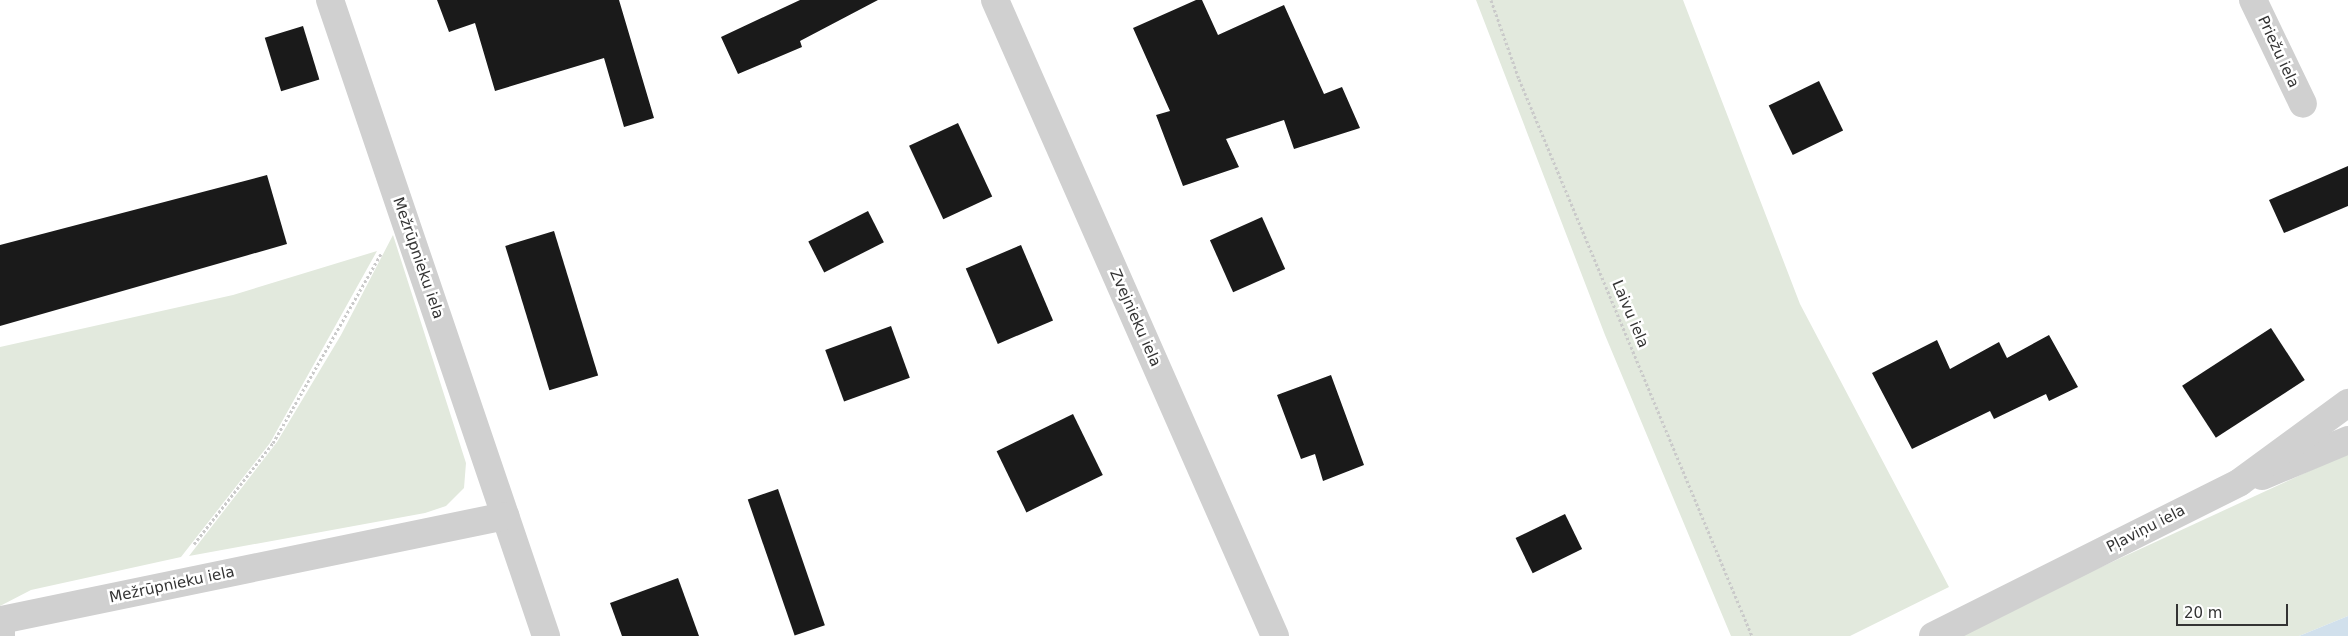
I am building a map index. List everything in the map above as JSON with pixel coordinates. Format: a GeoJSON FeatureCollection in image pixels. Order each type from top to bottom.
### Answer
{"type":"FeatureCollection","features":[{"type":"Feature","properties":{"kind":"street","name":"Mežrūpnieku iela"},"geometry":{"type":"LineString","coordinates":[[330,0],[546,636]]}},
{"type":"Feature","properties":{"kind":"street","name":"Zvejnieku iela"},"geometry":{"type":"LineString","coordinates":[[995,0],[1275,636]]}},
{"type":"Feature","properties":{"kind":"street","name":"Priežu iela"},"geometry":{"type":"LineString","coordinates":[[2253,0],[2303,104]]}},
{"type":"Feature","properties":{"kind":"street","name":"Pļaviņu iela"},"geometry":{"type":"LineString","coordinates":[[1933,636],[2240,482],[2348,403]]}},
{"type":"Feature","properties":{"kind":"street"},"geometry":{"type":"LineString","coordinates":[[2240,482],[2288,467],[2348,440]]}},
{"type":"Feature","properties":{"kind":"street","name":"Mežrūpnieku iela"},"geometry":{"type":"LineString","coordinates":[[2,636],[1,620],[505,516]]}},
{"type":"Feature","properties":{"kind":"path","name":"Laivu iela"},"geometry":{"type":"LineString","coordinates":[[1491,0],[1523,88],[1752,636]]}},
{"type":"Feature","properties":{"kind":"path"},"geometry":{"type":"LineString","coordinates":[[160,588],[273,443],[338,332],[401,210]]}},
{"type":"Feature","properties":{"kind":"shaded area"},"geometry":{"type":"Polygon","coordinates":[[[1476,0],[1683,0],[1800,304],[1949,587],[1850,636],[1731,636],[1605,335],[1476,0]]]}},
{"type":"Feature","properties":{"kind":"shaded area"},"geometry":{"type":"Polygon","coordinates":[[[393,235],[466,463],[464,488],[446,506],[425,513],[189,556],[277,442],[341,335],[393,235]]]}},
{"type":"Feature","properties":{"kind":"shaded area"},"geometry":{"type":"Polygon","coordinates":[[[377,251],[270,443],[181,557],[31,590],[0,606],[0,347],[233,295],[377,251]]]}},
{"type":"Feature","properties":{"kind":"shaded area"},"geometry":{"type":"Polygon","coordinates":[[[2348,453],[2348,616],[2299,636],[1952,636],[2348,453]]]}},
{"type":"Feature","properties":{"kind":"water"},"geometry":{"type":"Polygon","coordinates":[[[2348,616],[2348,636],[2299,636],[2348,616]]]}},
{"type":"Feature","properties":{"kind":"building"},"geometry":{"type":"Polygon","coordinates":[[[437,0],[619,0],[654,118],[624,127],[604,58],[495,91],[475,23],[449,32],[437,0]]]}},
{"type":"Feature","properties":{"kind":"building"},"geometry":{"type":"Polygon","coordinates":[[[800,0],[878,0],[800,41],[802,47],[738,74],[721,37],[800,0]]]}},
{"type":"Feature","properties":{"kind":"building"},"geometry":{"type":"Polygon","coordinates":[[[1196,0],[1202,0],[1218,35],[1284,5],[1324,94],[1342,87],[1360,128],[1294,149],[1284,120],[1226,139],[1239,167],[1183,186],[1156,115],[1170,111],[1133,28],[1196,0]]]}},
{"type":"Feature","properties":{"kind":"building"},"geometry":{"type":"Polygon","coordinates":[[[303,26],[319,80],[281,91],[265,38],[303,26]]]}},
{"type":"Feature","properties":{"kind":"building"},"geometry":{"type":"Polygon","coordinates":[[[1819,81],[1843,130],[1793,155],[1769,106],[1819,81]]]}},
{"type":"Feature","properties":{"kind":"building"},"geometry":{"type":"Polygon","coordinates":[[[958,123],[992,196],[943,219],[909,146],[958,123]]]}},
{"type":"Feature","properties":{"kind":"building"},"geometry":{"type":"Polygon","coordinates":[[[2348,166],[2348,206],[2284,233],[2269,200],[2348,166]]]}},
{"type":"Feature","properties":{"kind":"building"},"geometry":{"type":"Polygon","coordinates":[[[267,175],[287,244],[0,326],[0,245],[267,175]]]}},
{"type":"Feature","properties":{"kind":"building"},"geometry":{"type":"Polygon","coordinates":[[[868,211],[884,242],[824,273],[808,241],[868,211]]]}},
{"type":"Feature","properties":{"kind":"building"},"geometry":{"type":"Polygon","coordinates":[[[1262,217],[1285,269],[1233,292],[1210,240],[1262,217]]]}},
{"type":"Feature","properties":{"kind":"building"},"geometry":{"type":"Polygon","coordinates":[[[554,231],[598,375],[549,390],[505,246],[554,231]]]}},
{"type":"Feature","properties":{"kind":"building"},"geometry":{"type":"Polygon","coordinates":[[[1021,245],[1053,320],[998,344],[966,268],[1021,245]]]}},
{"type":"Feature","properties":{"kind":"building"},"geometry":{"type":"Polygon","coordinates":[[[891,326],[910,378],[844,402],[825,350],[891,326]]]}},
{"type":"Feature","properties":{"kind":"building"},"geometry":{"type":"Polygon","coordinates":[[[2271,328],[2305,380],[2216,438],[2182,386],[2271,328]]]}},
{"type":"Feature","properties":{"kind":"building"},"geometry":{"type":"Polygon","coordinates":[[[2049,335],[2078,387],[2049,401],[2046,394],[1994,419],[1990,411],[1912,449],[1872,373],[1937,340],[1950,369],[1999,342],[2007,358],[2049,335]]]}},
{"type":"Feature","properties":{"kind":"building"},"geometry":{"type":"Polygon","coordinates":[[[1331,375],[1364,465],[1323,481],[1315,454],[1301,459],[1277,395],[1331,375]]]}},
{"type":"Feature","properties":{"kind":"building"},"geometry":{"type":"Polygon","coordinates":[[[1073,414],[1103,475],[1026,512],[997,451],[1073,414]]]}},
{"type":"Feature","properties":{"kind":"building"},"geometry":{"type":"Polygon","coordinates":[[[778,489],[825,625],[795,636],[748,499],[778,489]]]}},
{"type":"Feature","properties":{"kind":"building"},"geometry":{"type":"Polygon","coordinates":[[[1565,514],[1582,549],[1533,573],[1516,538],[1565,514]]]}},
{"type":"Feature","properties":{"kind":"building"},"geometry":{"type":"Polygon","coordinates":[[[678,578],[699,636],[622,636],[610,603],[678,578]]]}}]}
